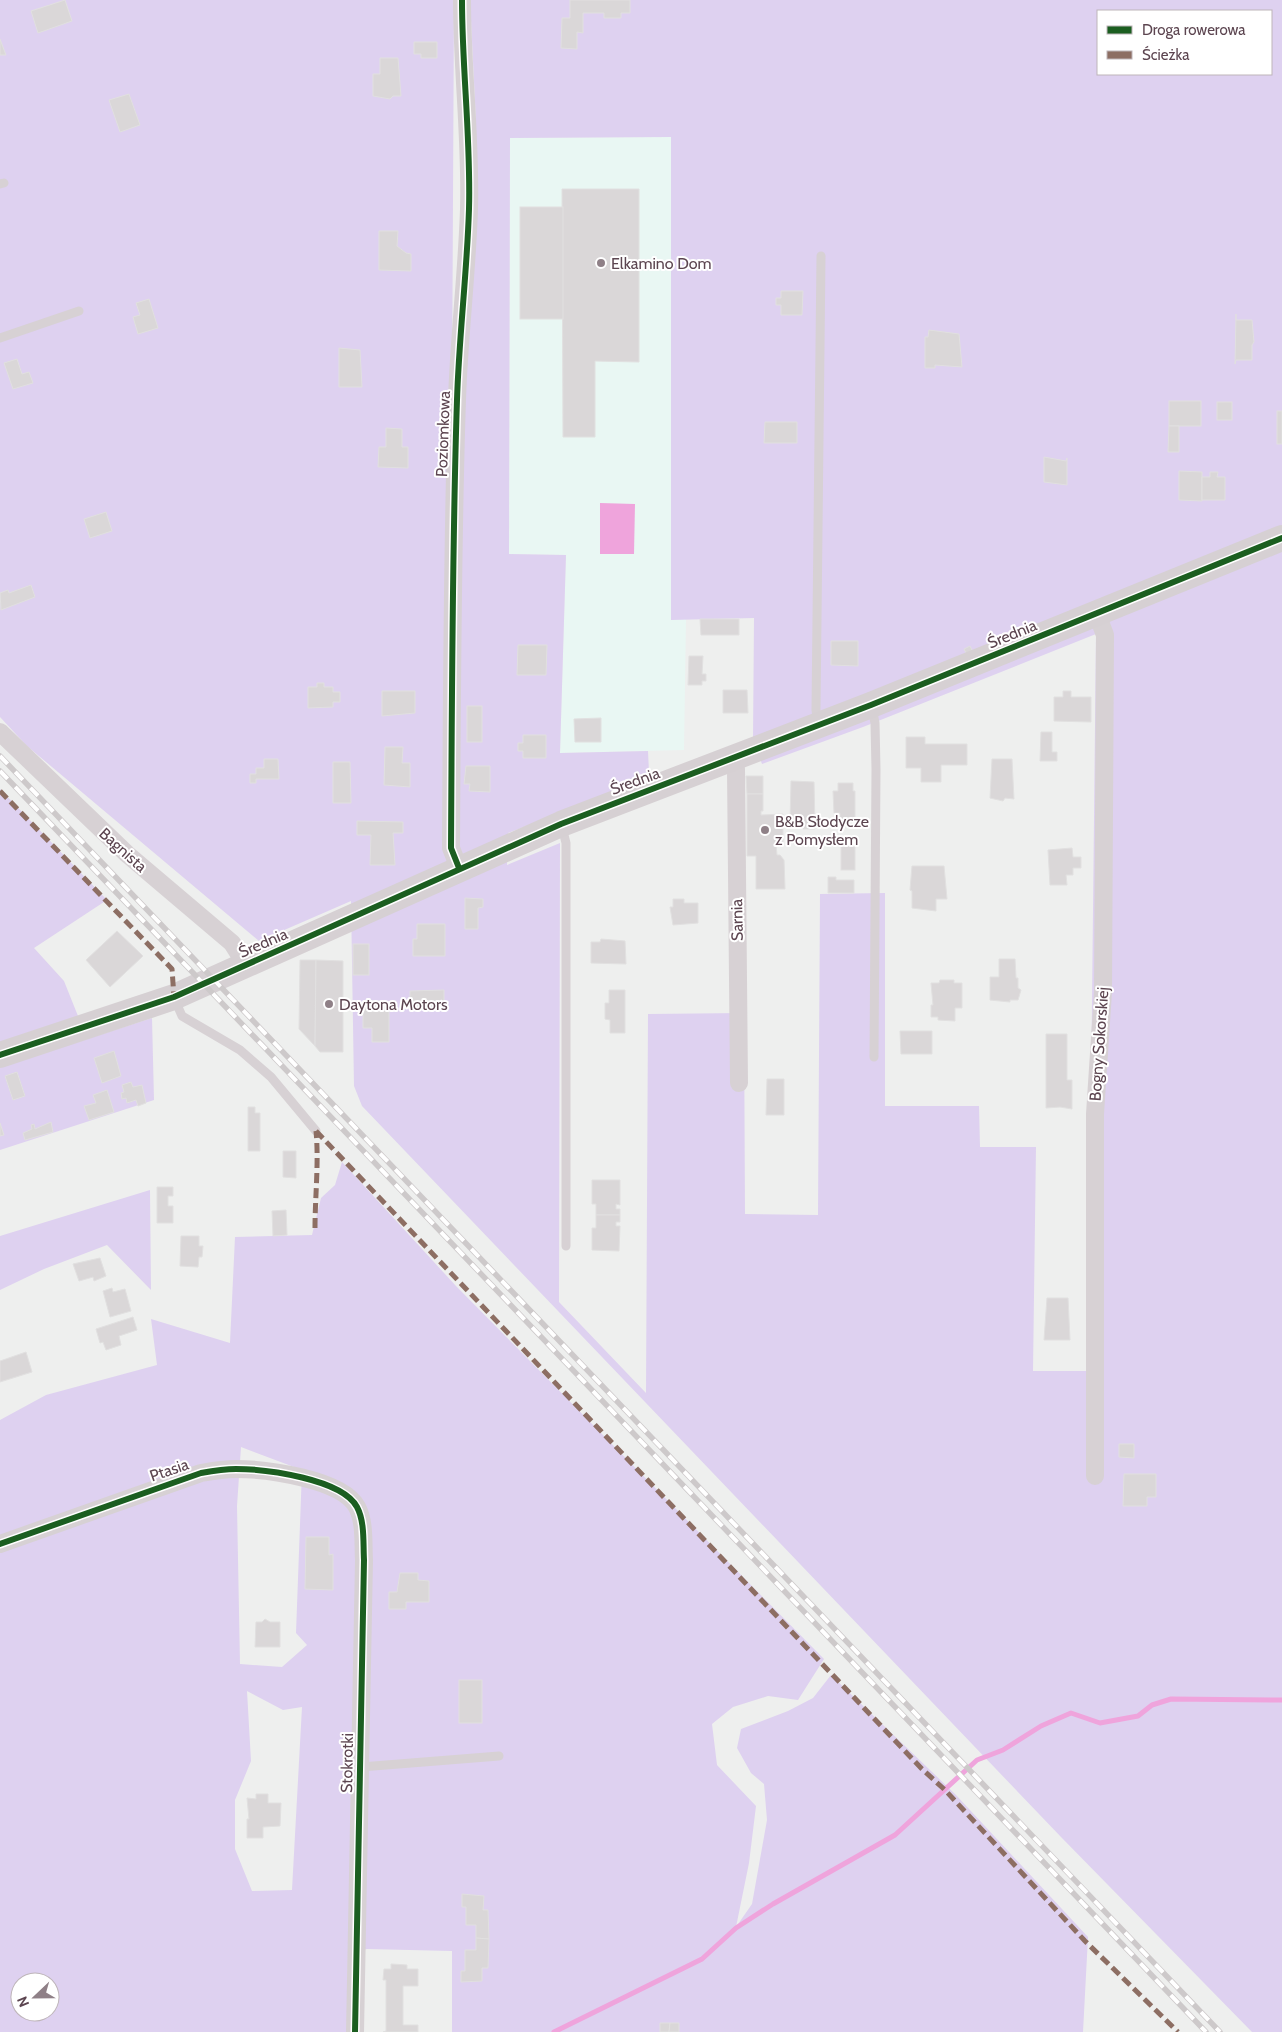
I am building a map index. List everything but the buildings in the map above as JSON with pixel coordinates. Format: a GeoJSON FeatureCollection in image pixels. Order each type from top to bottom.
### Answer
{"type":"FeatureCollection","features":[{"type":"Feature","properties":{"kind":"street","name":"Poziomkowa"},"geometry":{"type":"LineString","coordinates":[[459,868],[451,848],[454,477],[469,192],[462,0]]}},
{"type":"Feature","properties":{"kind":"street","name":"Średnia"},"geometry":{"type":"LineString","coordinates":[[0,1054],[174,997],[561,824],[819,726],[1282,538]]}},
{"type":"Feature","properties":{"kind":"street","name":"Bogny Sokorskiej"},"geometry":{"type":"LineString","coordinates":[[1096,614],[1105,635],[1103,992],[1094,1114],[1096,1476]]}},
{"type":"Feature","properties":{"kind":"street","name":"Bagnista"},"geometry":{"type":"LineString","coordinates":[[0,732],[127,854],[232,943],[246,965]]}},
{"type":"Feature","properties":{"kind":"street","name":"Sarnia"},"geometry":{"type":"LineString","coordinates":[[733,758],[736,769],[739,1083]]}},
{"type":"Feature","properties":{"kind":"street","name":"Ptasia"},"geometry":{"type":"LineString","coordinates":[[0,1544],[201,1473],[235,1469],[281,1474],[335,1487],[351,1498]]}},
{"type":"Feature","properties":{"kind":"street","name":"Stokrotki"},"geometry":{"type":"LineString","coordinates":[[351,1498],[361,1518],[364,1560],[355,2032]]}},
{"type":"Feature","properties":{"kind":"lane"},"geometry":{"type":"LineString","coordinates":[[819,726],[816,710],[821,256]]}},
{"type":"Feature","properties":{"kind":"lane"},"geometry":{"type":"LineString","coordinates":[[0,338],[80,311]]}},
{"type":"Feature","properties":{"kind":"lane"},"geometry":{"type":"LineString","coordinates":[[871,705],[874,716],[876,769],[874,1057]]}},
{"type":"Feature","properties":{"kind":"lane"},"geometry":{"type":"LineString","coordinates":[[561,824],[566,843],[566,1246]]}},
{"type":"Feature","properties":{"kind":"lane"},"geometry":{"type":"LineString","coordinates":[[174,997],[182,1016],[240,1050],[271,1078],[316,1131]]}},
{"type":"Feature","properties":{"kind":"lane"},"geometry":{"type":"LineString","coordinates":[[361,1767],[499,1756]]}},
{"type":"Feature","properties":{"kind":"shaded area"},"geometry":{"type":"Polygon","coordinates":[[[0,0],[454,0],[452,396],[463,398],[476,122],[470,0],[1282,0],[1282,2032],[1252,2032],[1061,1837],[362,1106],[354,1086],[351,901],[259,941],[27,746],[0,717],[0,0]],[[671,137],[510,138],[509,554],[566,555],[560,753],[648,751],[649,772],[644,781],[508,833],[507,865],[560,843],[559,1302],[646,1393],[648,1014],[744,1013],[745,1214],[818,1215],[820,894],[885,893],[885,1106],[979,1106],[980,1147],[1036,1147],[1033,1371],[1088,1371],[1096,634],[863,727],[762,764],[753,739],[754,618],[671,620],[671,137]]]}},
{"type":"Feature","properties":{"kind":"shaded area"},"geometry":{"type":"Polygon","coordinates":[[[671,137],[671,619],[686,619],[684,750],[560,753],[566,555],[509,554],[510,138],[671,137]]]}},
{"type":"Feature","properties":{"kind":"shaded area"},"geometry":{"type":"Polygon","coordinates":[[[600,503],[635,504],[634,554],[600,554],[600,503]]]}},
{"type":"Feature","properties":{"kind":"shaded area"},"geometry":{"type":"Polygon","coordinates":[[[0,789],[107,900],[34,948],[64,981],[78,1016],[0,1043],[0,789]]]}},
{"type":"Feature","properties":{"kind":"shaded area"},"geometry":{"type":"Polygon","coordinates":[[[152,1018],[154,1100],[0,1150],[0,1067],[152,1018]]]}},
{"type":"Feature","properties":{"kind":"shaded area"},"geometry":{"type":"Polygon","coordinates":[[[342,1162],[456,1286],[824,1659],[798,1700],[768,1696],[733,1707],[712,1724],[717,1765],[756,1806],[749,1863],[736,1927],[752,1904],[767,1820],[764,1784],[751,1773],[737,1748],[741,1729],[788,1711],[813,1698],[831,1675],[956,1795],[1088,1937],[1083,2032],[452,2032],[452,1951],[367,1949],[348,1953],[347,2032],[0,2032],[0,1420],[46,1395],[157,1365],[151,1319],[230,1343],[235,1237],[312,1235],[321,1198],[335,1185],[342,1162]],[[241,1447],[237,1506],[240,1664],[282,1667],[307,1645],[296,1633],[302,1470],[241,1447]],[[247,1691],[251,1761],[235,1800],[235,1849],[252,1891],[292,1890],[302,1707],[283,1710],[247,1691]]]}},
{"type":"Feature","properties":{"kind":"shaded area"},"geometry":{"type":"Polygon","coordinates":[[[150,1190],[151,1290],[107,1245],[44,1269],[0,1290],[0,1236],[150,1190]]]}},
{"type":"Feature","properties":{"kind":"waterway"},"geometry":{"type":"LineString","coordinates":[[554,2032],[702,1959],[736,1928],[773,1904],[895,1835],[977,1760],[1003,1750],[1041,1726],[1071,1713],[1100,1723],[1138,1716],[1152,1705],[1171,1699],[1282,1700]]}},
{"type":"Feature","properties":{"kind":"railway"},"geometry":{"type":"LineString","coordinates":[[0,756],[1220,2032]]}},
{"type":"Feature","properties":{"kind":"railway"},"geometry":{"type":"LineString","coordinates":[[0,771],[1206,2032]]}},
{"type":"Feature","properties":{"kind":"marked path"},"geometry":{"type":"LineString","coordinates":[[0,791],[172,969],[174,997]]}},
{"type":"Feature","properties":{"kind":"marked path"},"geometry":{"type":"LineString","coordinates":[[316,1131],[922,1769],[945,1790],[1085,1941],[1178,2032]]}},
{"type":"Feature","properties":{"kind":"marked path"},"geometry":{"type":"LineString","coordinates":[[315,1228],[316,1131]]}},
{"type":"Feature","properties":{"kind":"cycle path"},"geometry":{"type":"LineString","coordinates":[[459,868],[451,848],[455,456],[458,376],[469,209],[469,157],[462,0]]}},
{"type":"Feature","properties":{"kind":"cycle path"},"geometry":{"type":"LineString","coordinates":[[0,1055],[174,997],[561,824],[871,705],[1282,538]]}},
{"type":"Feature","properties":{"kind":"cycle path"},"geometry":{"type":"LineString","coordinates":[[0,1544],[201,1473],[223,1470],[249,1469],[302,1478],[336,1489],[349,1497],[357,1507],[362,1526],[364,1560],[355,2032]]}},
{"type":"Feature","properties":{"kind":"place","name":"Elkamino Dom"},"geometry":{"type":"Point","coordinates":[601,263]}},
{"type":"Feature","properties":{"kind":"place","name":"B&B Słodycze z Pomysłem"},"geometry":{"type":"Point","coordinates":[765,830]}},
{"type":"Feature","properties":{"kind":"place","name":"Daytona Motors"},"geometry":{"type":"Point","coordinates":[329,1004]}}]}
